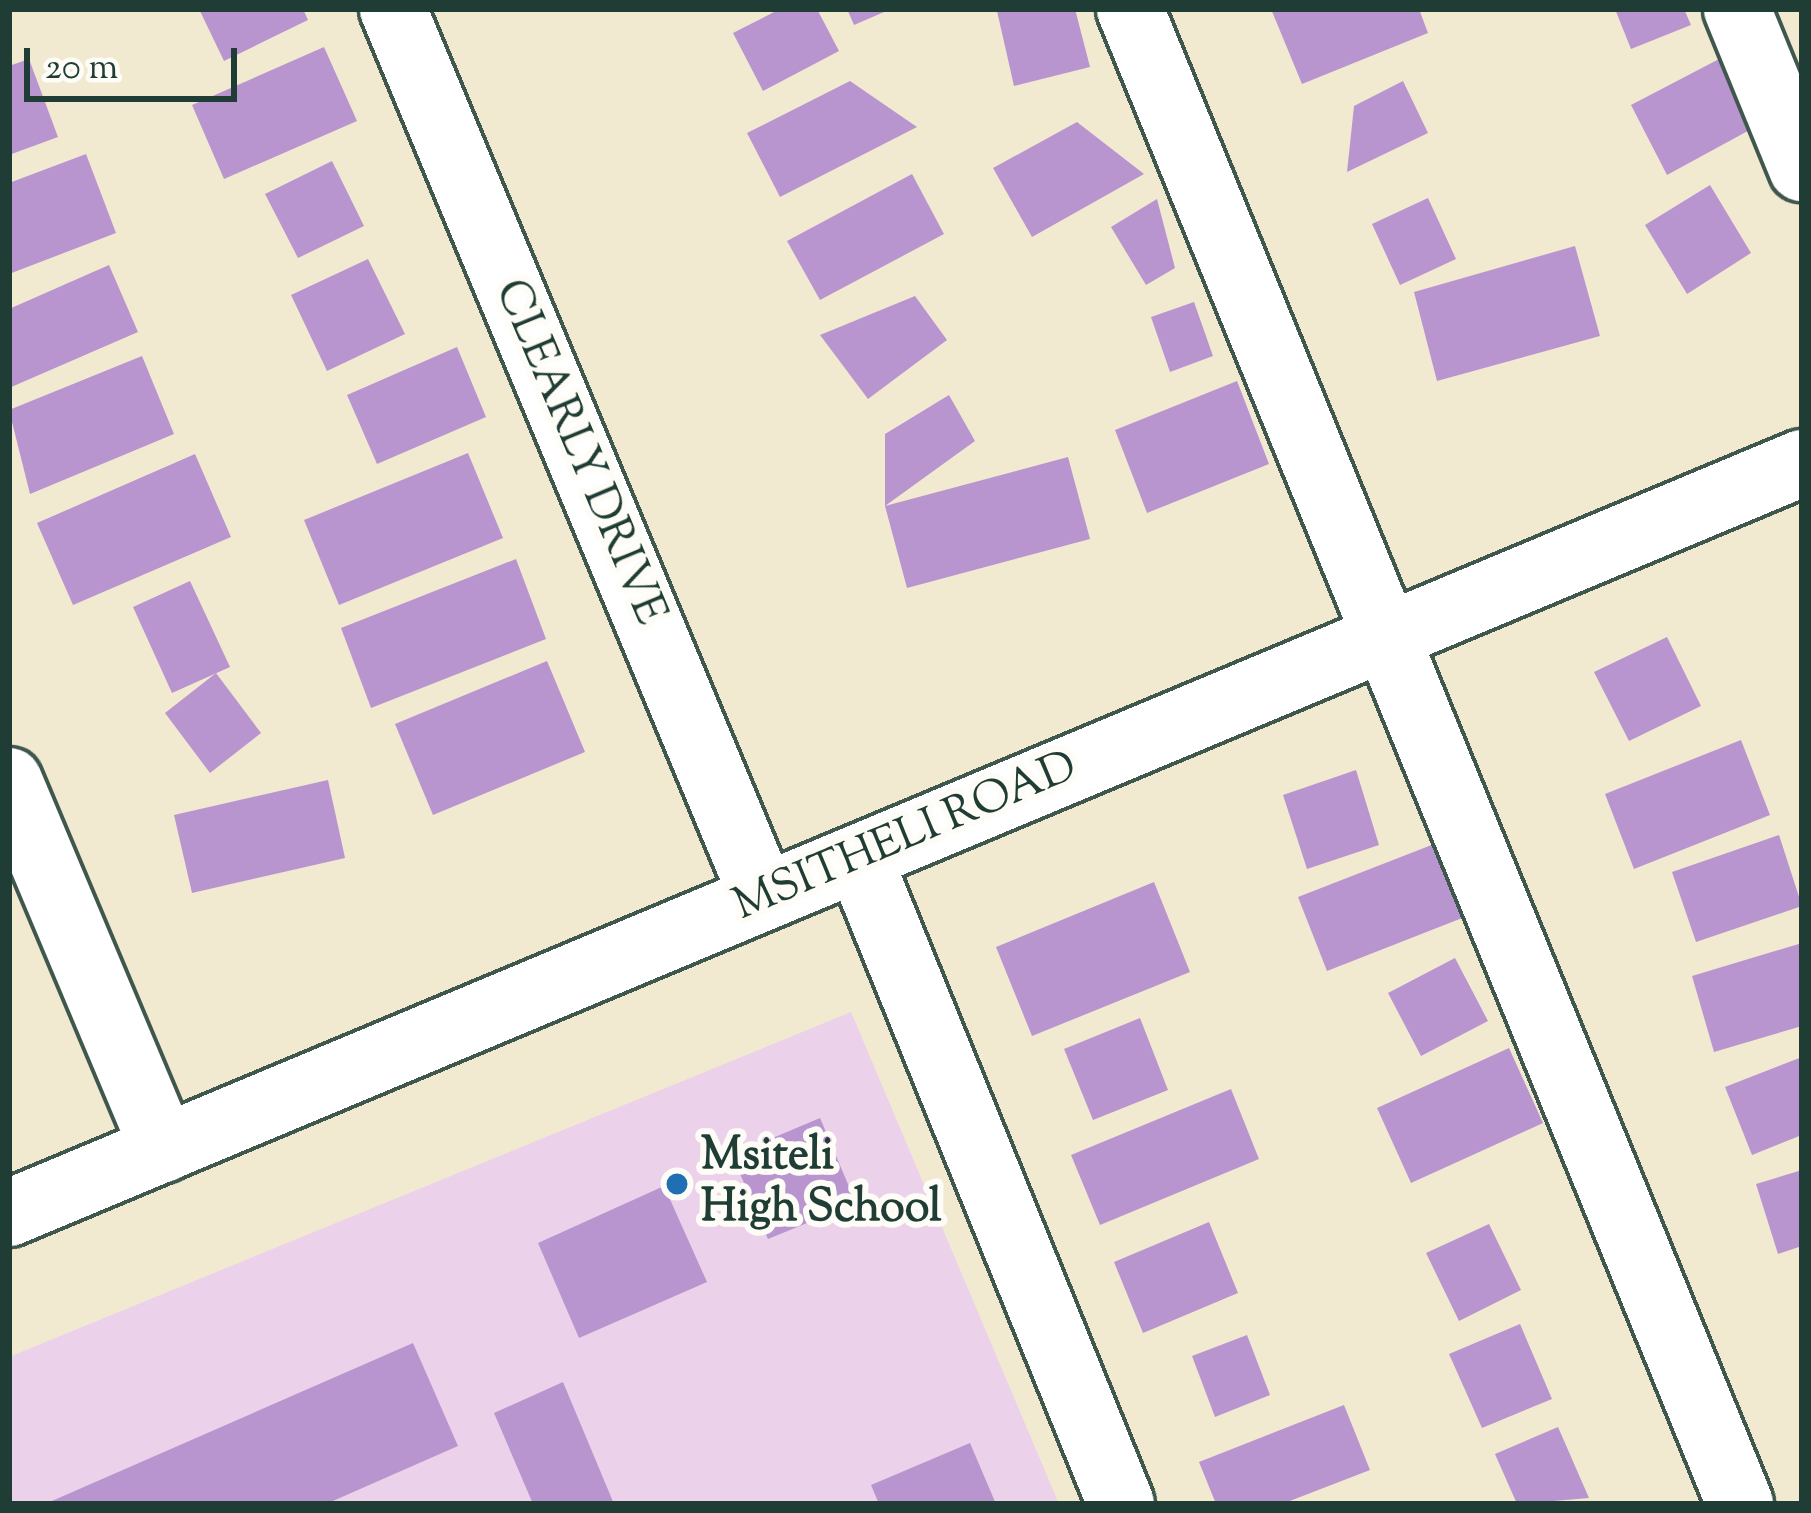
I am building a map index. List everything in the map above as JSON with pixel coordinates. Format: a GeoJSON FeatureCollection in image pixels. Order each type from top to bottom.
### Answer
{"type":"FeatureCollection","features":[{"type":"Feature","properties":{"kind":"street","name":"CLEARLY DRIVE"},"geometry":{"type":"LineString","coordinates":[[393,9],[763,897]]}},
{"type":"Feature","properties":{"kind":"street"},"geometry":{"type":"LineString","coordinates":[[1130,9],[1390,635],[1740,1504]]}},
{"type":"Feature","properties":{"kind":"street"},"geometry":{"type":"LineString","coordinates":[[1737,9],[1802,168]]}},
{"type":"Feature","properties":{"kind":"street","name":"MSITHELI ROAD"},"geometry":{"type":"LineString","coordinates":[[9,1214],[1802,463]]}},
{"type":"Feature","properties":{"kind":"street"},"geometry":{"type":"LineString","coordinates":[[9,781],[164,1149]]}},
{"type":"Feature","properties":{"kind":"street"},"geometry":{"type":"LineString","coordinates":[[860,859],[1121,1504]]}},
{"type":"Feature","properties":{"kind":"shaded area","name":"Msiteli High School"},"geometry":{"type":"Polygon","coordinates":[[[851,1012],[1059,1504],[9,1504],[9,1357],[851,1012]]]}},
{"type":"Feature","properties":{"kind":"building"},"geometry":{"type":"Polygon","coordinates":[[[199,9],[303,9],[308,20],[224,61],[199,9]]]}},
{"type":"Feature","properties":{"kind":"building"},"geometry":{"type":"Polygon","coordinates":[[[780,9],[817,9],[839,51],[763,91],[733,33],[780,9]]]}},
{"type":"Feature","properties":{"kind":"building"},"geometry":{"type":"Polygon","coordinates":[[[847,9],[891,9],[854,25],[847,9]]]}},
{"type":"Feature","properties":{"kind":"building"},"geometry":{"type":"Polygon","coordinates":[[[1075,9],[1090,67],[1014,86],[997,11],[1075,9]]]}},
{"type":"Feature","properties":{"kind":"building"},"geometry":{"type":"Polygon","coordinates":[[[1271,9],[1419,9],[1428,33],[1302,84],[1271,9]]]}},
{"type":"Feature","properties":{"kind":"building"},"geometry":{"type":"Polygon","coordinates":[[[1615,9],[1684,9],[1691,25],[1631,49],[1615,9]]]}},
{"type":"Feature","properties":{"kind":"building"},"geometry":{"type":"Polygon","coordinates":[[[324,47],[357,121],[224,179],[192,105],[324,47]]]}},
{"type":"Feature","properties":{"kind":"building"},"geometry":{"type":"Polygon","coordinates":[[[1721,58],[1757,126],[1667,175],[1631,105],[1721,58]]]}},
{"type":"Feature","properties":{"kind":"building"},"geometry":{"type":"Polygon","coordinates":[[[29,59],[58,137],[9,155],[9,66],[29,59]]]}},
{"type":"Feature","properties":{"kind":"building"},"geometry":{"type":"Polygon","coordinates":[[[850,81],[917,127],[780,197],[747,133],[850,81]]]}},
{"type":"Feature","properties":{"kind":"building"},"geometry":{"type":"Polygon","coordinates":[[[1403,81],[1428,133],[1347,172],[1354,106],[1403,81]]]}},
{"type":"Feature","properties":{"kind":"building"},"geometry":{"type":"Polygon","coordinates":[[[1077,122],[1144,174],[1032,237],[993,168],[1077,122]]]}},
{"type":"Feature","properties":{"kind":"building"},"geometry":{"type":"Polygon","coordinates":[[[86,154],[116,233],[9,274],[9,183],[86,154]]]}},
{"type":"Feature","properties":{"kind":"building"},"geometry":{"type":"Polygon","coordinates":[[[332,161],[364,226],[298,258],[265,194],[332,161]]]}},
{"type":"Feature","properties":{"kind":"building"},"geometry":{"type":"Polygon","coordinates":[[[912,174],[944,234],[820,300],[787,241],[912,174]]]}},
{"type":"Feature","properties":{"kind":"building"},"geometry":{"type":"Polygon","coordinates":[[[1710,185],[1751,253],[1687,294],[1645,225],[1710,185]]]}},
{"type":"Feature","properties":{"kind":"building"},"geometry":{"type":"Polygon","coordinates":[[[1428,198],[1456,259],[1400,285],[1372,224],[1428,198]]]}},
{"type":"Feature","properties":{"kind":"building"},"geometry":{"type":"Polygon","coordinates":[[[1157,199],[1175,268],[1146,285],[1111,227],[1157,199]]]}},
{"type":"Feature","properties":{"kind":"building"},"geometry":{"type":"Polygon","coordinates":[[[1575,246],[1600,336],[1437,381],[1414,292],[1575,246]]]}},
{"type":"Feature","properties":{"kind":"building"},"geometry":{"type":"Polygon","coordinates":[[[368,259],[405,334],[327,371],[291,295],[368,259]]]}},
{"type":"Feature","properties":{"kind":"building"},"geometry":{"type":"Polygon","coordinates":[[[109,265],[138,332],[9,388],[9,309],[109,265]]]}},
{"type":"Feature","properties":{"kind":"building"},"geometry":{"type":"Polygon","coordinates":[[[915,296],[947,340],[868,399],[820,335],[915,296]]]}},
{"type":"Feature","properties":{"kind":"building"},"geometry":{"type":"Polygon","coordinates":[[[1194,302],[1213,356],[1170,372],[1151,317],[1194,302]]]}},
{"type":"Feature","properties":{"kind":"building"},"geometry":{"type":"Polygon","coordinates":[[[457,347],[486,417],[377,464],[347,395],[457,347]]]}},
{"type":"Feature","properties":{"kind":"building"},"geometry":{"type":"Polygon","coordinates":[[[142,356],[174,434],[30,494],[9,410],[142,356]]]}},
{"type":"Feature","properties":{"kind":"building"},"geometry":{"type":"Polygon","coordinates":[[[1237,381],[1269,464],[1147,513],[1115,430],[1237,381]]]}},
{"type":"Feature","properties":{"kind":"building"},"geometry":{"type":"Polygon","coordinates":[[[949,395],[975,441],[885,506],[885,434],[949,395]]]}},
{"type":"Feature","properties":{"kind":"building"},"geometry":{"type":"Polygon","coordinates":[[[468,453],[503,538],[339,605],[304,520],[468,453]]]}},
{"type":"Feature","properties":{"kind":"building"},"geometry":{"type":"Polygon","coordinates":[[[195,454],[231,537],[73,605],[37,523],[195,454]]]}},
{"type":"Feature","properties":{"kind":"building"},"geometry":{"type":"Polygon","coordinates":[[[1068,457],[1090,539],[907,588],[885,506],[1068,457]]]}},
{"type":"Feature","properties":{"kind":"building"},"geometry":{"type":"Polygon","coordinates":[[[516,559],[546,639],[371,708],[341,628],[516,559]]]}},
{"type":"Feature","properties":{"kind":"building"},"geometry":{"type":"Polygon","coordinates":[[[190,581],[230,667],[172,693],[133,607],[190,581]]]}},
{"type":"Feature","properties":{"kind":"building"},"geometry":{"type":"Polygon","coordinates":[[[1667,637],[1701,706],[1629,741],[1594,672],[1667,637]]]}},
{"type":"Feature","properties":{"kind":"building"},"geometry":{"type":"Polygon","coordinates":[[[547,661],[585,752],[433,815],[395,724],[547,661]]]}},
{"type":"Feature","properties":{"kind":"building"},"geometry":{"type":"Polygon","coordinates":[[[216,673],[261,733],[210,773],[165,713],[216,673]]]}},
{"type":"Feature","properties":{"kind":"building"},"geometry":{"type":"Polygon","coordinates":[[[1741,740],[1770,815],[1634,869],[1605,794],[1741,740]]]}},
{"type":"Feature","properties":{"kind":"building"},"geometry":{"type":"Polygon","coordinates":[[[1356,770],[1379,845],[1307,869],[1283,795],[1356,770]]]}},
{"type":"Feature","properties":{"kind":"building"},"geometry":{"type":"Polygon","coordinates":[[[328,780],[345,858],[192,893],[174,815],[328,780]]]}},
{"type":"Feature","properties":{"kind":"building"},"geometry":{"type":"Polygon","coordinates":[[[1779,835],[1802,906],[1696,942],[1672,872],[1779,835]]]}},
{"type":"Feature","properties":{"kind":"building"},"geometry":{"type":"Polygon","coordinates":[[[1447,839],[1475,913],[1327,971],[1298,897],[1447,839]]]}},
{"type":"Feature","properties":{"kind":"building"},"geometry":{"type":"Polygon","coordinates":[[[1154,882],[1190,972],[1032,1036],[996,947],[1154,882]]]}},
{"type":"Feature","properties":{"kind":"building"},"geometry":{"type":"Polygon","coordinates":[[[1802,943],[1802,1026],[1714,1052],[1692,976],[1802,943]]]}},
{"type":"Feature","properties":{"kind":"building"},"geometry":{"type":"Polygon","coordinates":[[[1455,958],[1488,1021],[1421,1056],[1388,993],[1455,958]]]}},
{"type":"Feature","properties":{"kind":"building"},"geometry":{"type":"Polygon","coordinates":[[[1140,1018],[1168,1090],[1093,1120],[1064,1049],[1140,1018]]]}},
{"type":"Feature","properties":{"kind":"building"},"geometry":{"type":"Polygon","coordinates":[[[1509,1048],[1543,1123],[1411,1183],[1377,1108],[1509,1048]]]}},
{"type":"Feature","properties":{"kind":"building"},"geometry":{"type":"Polygon","coordinates":[[[1802,1057],[1802,1135],[1752,1155],[1725,1087],[1802,1057]]]}},
{"type":"Feature","properties":{"kind":"building"},"geometry":{"type":"Polygon","coordinates":[[[1231,1089],[1259,1159],[1100,1225],[1071,1155],[1231,1089]]]}},
{"type":"Feature","properties":{"kind":"building"},"geometry":{"type":"Polygon","coordinates":[[[820,1118],[856,1203],[768,1239],[732,1155],[820,1118]]]}},
{"type":"Feature","properties":{"kind":"building"},"geometry":{"type":"Polygon","coordinates":[[[1802,1170],[1802,1246],[1778,1254],[1756,1184],[1802,1170]]]}},
{"type":"Feature","properties":{"kind":"building"},"geometry":{"type":"Polygon","coordinates":[[[664,1186],[707,1282],[579,1338],[538,1243],[664,1186]]]}},
{"type":"Feature","properties":{"kind":"building"},"geometry":{"type":"Polygon","coordinates":[[[1209,1222],[1238,1293],[1143,1333],[1114,1262],[1209,1222]]]}},
{"type":"Feature","properties":{"kind":"building"},"geometry":{"type":"Polygon","coordinates":[[[1489,1224],[1521,1290],[1459,1321],[1426,1253],[1489,1224]]]}},
{"type":"Feature","properties":{"kind":"building"},"geometry":{"type":"Polygon","coordinates":[[[1520,1324],[1552,1399],[1482,1428],[1449,1354],[1520,1324]]]}},
{"type":"Feature","properties":{"kind":"building"},"geometry":{"type":"Polygon","coordinates":[[[1247,1335],[1270,1395],[1215,1417],[1192,1356],[1247,1335]]]}},
{"type":"Feature","properties":{"kind":"building"},"geometry":{"type":"Polygon","coordinates":[[[413,1343],[458,1446],[326,1504],[45,1504],[413,1343]]]}},
{"type":"Feature","properties":{"kind":"building"},"geometry":{"type":"Polygon","coordinates":[[[563,1382],[614,1504],[533,1504],[494,1413],[563,1382]]]}},
{"type":"Feature","properties":{"kind":"building"},"geometry":{"type":"Polygon","coordinates":[[[1344,1405],[1370,1470],[1282,1504],[1216,1504],[1199,1462],[1344,1405]]]}},
{"type":"Feature","properties":{"kind":"building"},"geometry":{"type":"Polygon","coordinates":[[[1558,1427],[1589,1498],[1517,1504],[1495,1454],[1558,1427]]]}},
{"type":"Feature","properties":{"kind":"building"},"geometry":{"type":"Polygon","coordinates":[[[970,1443],[996,1504],[879,1504],[871,1485],[970,1443]]]}},
{"type":"Feature","properties":{"kind":"place","name":"Msiteli High School"},"geometry":{"type":"Point","coordinates":[677,1184]}}]}
